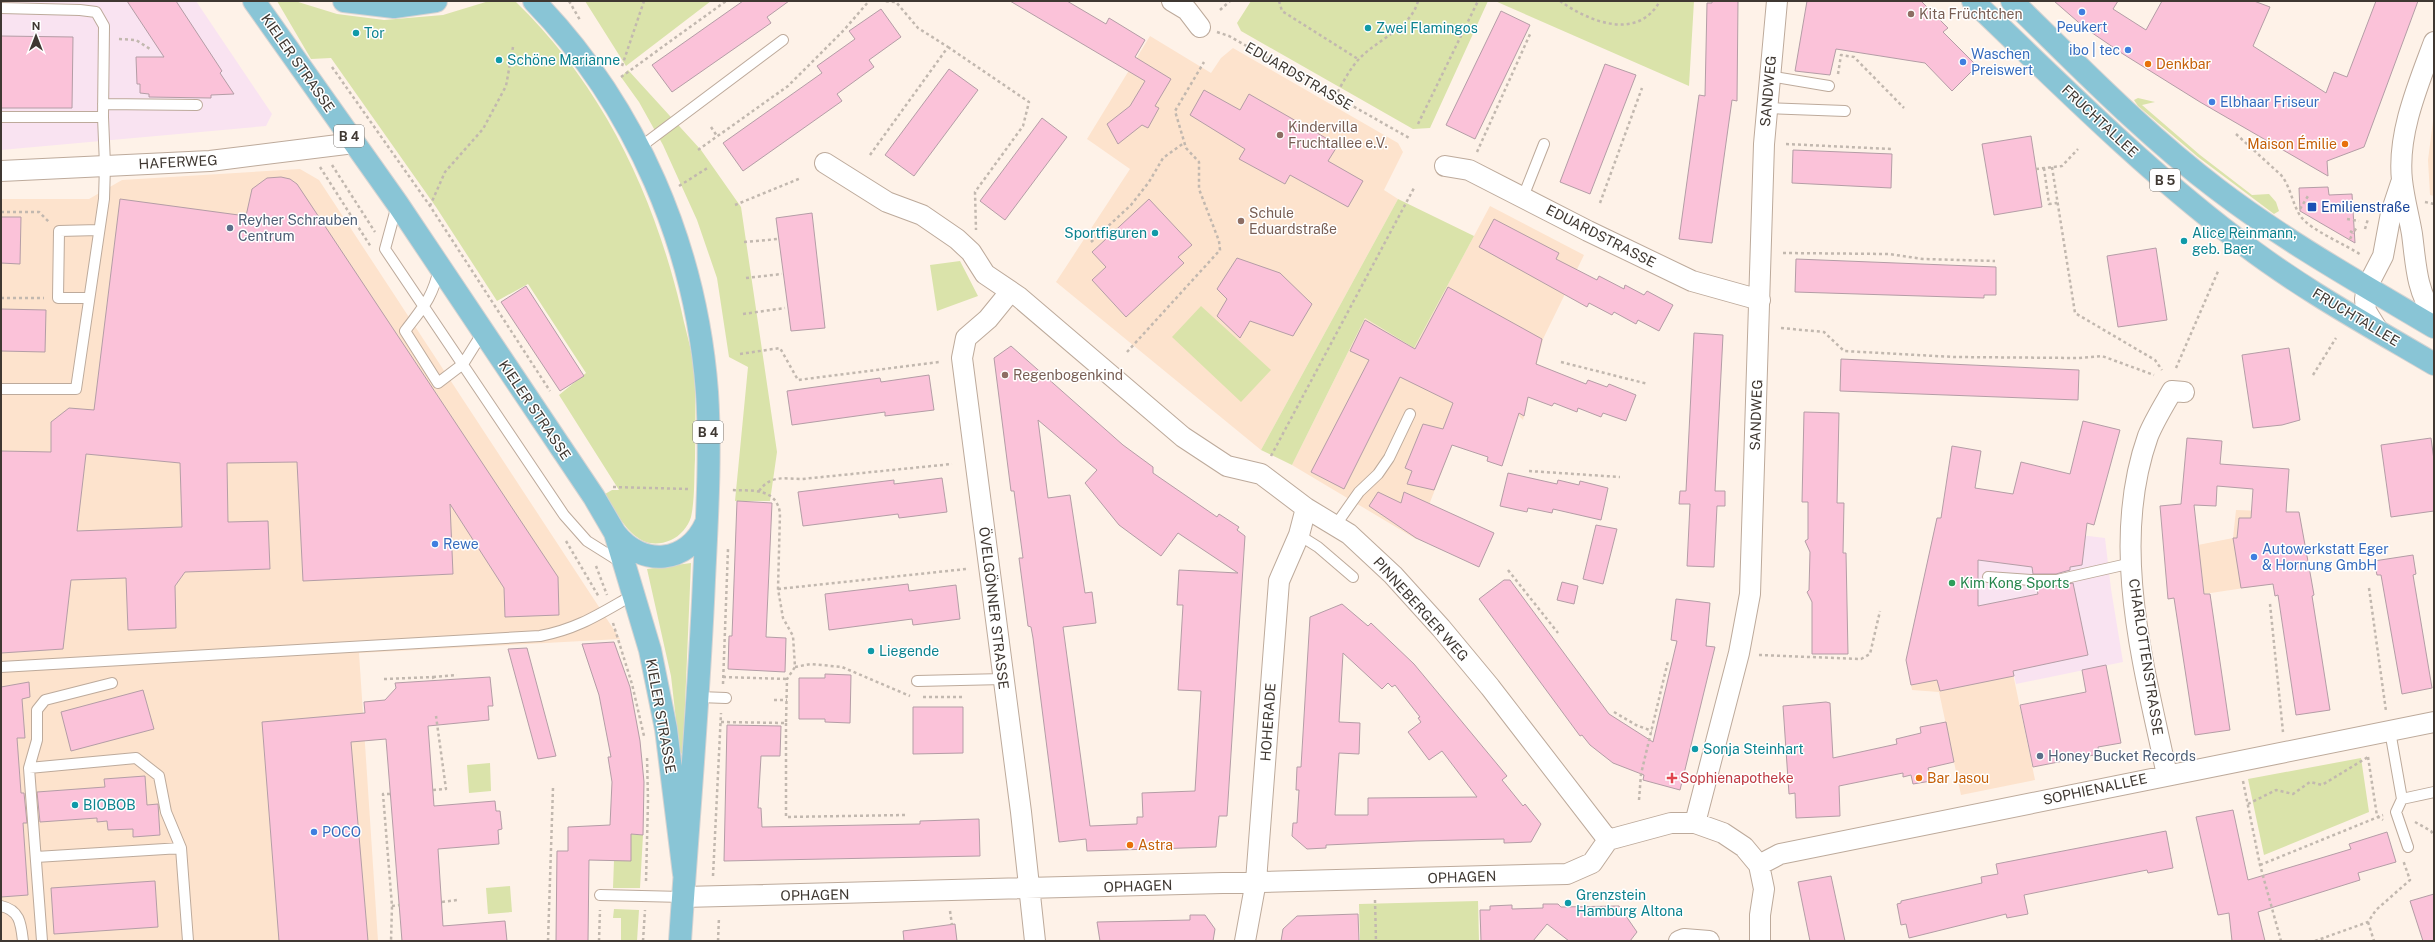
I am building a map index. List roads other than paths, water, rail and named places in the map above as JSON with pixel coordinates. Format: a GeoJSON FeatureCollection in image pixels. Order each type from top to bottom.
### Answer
{"type":"FeatureCollection","features":[{"type":"Feature","properties":{"kind":"main road"},"geometry":{"type":"LineString","coordinates":[[344,1],[394,7],[433,1]]}},
{"type":"Feature","properties":{"kind":"main road","name":"KIELER STRASSE"},"geometry":{"type":"LineString","coordinates":[[534,1],[557,25],[605,89],[640,148],[671,222],[685,263],[700,328],[707,394],[706,523],[700,697],[684,874],[680,941]]}},
{"type":"Feature","properties":{"kind":"main road","name":"FRUCHTALLEE"},"geometry":{"type":"LineString","coordinates":[[1973,1],[2164,180],[2233,237],[2305,286],[2434,364]]}},
{"type":"Feature","properties":{"kind":"main road","name":"FRUCHTALLEE"},"geometry":{"type":"LineString","coordinates":[[2012,1],[2161,142],[2216,189],[2285,237],[2434,327]]}},
{"type":"Feature","properties":{"kind":"main road","name":"KIELER STRASSE"},"geometry":{"type":"LineString","coordinates":[[259,5],[397,203],[594,497],[615,533],[650,650],[666,729],[684,874]]}},
{"type":"Feature","properties":{"kind":"main road","name":"B 4"},"geometry":{"type":"LineString","coordinates":[[615,533],[620,541],[636,552],[649,556],[663,557],[673,555],[690,546],[702,532],[706,523]]}},
{"type":"Feature","properties":{"kind":"street"},"geometry":{"type":"LineString","coordinates":[[1172,1],[1187,10],[1200,26]]}},
{"type":"Feature","properties":{"kind":"street","name":"SANDWEG"},"geometry":{"type":"LineString","coordinates":[[1695,823],[1739,653],[1750,594],[1767,108],[1777,1]]}},
{"type":"Feature","properties":{"kind":"street"},"geometry":{"type":"LineString","coordinates":[[2434,42],[2407,124],[2403,142],[2402,180],[2418,283],[2425,302],[2434,316]]}},
{"type":"Feature","properties":{"kind":"street","name":"HAFERWEG"},"geometry":{"type":"LineString","coordinates":[[1,171],[210,161],[354,143]]}},
{"type":"Feature","properties":{"kind":"street","name":"PINNEBERGER WEG"},"geometry":{"type":"LineString","coordinates":[[825,163],[887,202],[922,215],[957,239],[971,252],[985,274],[1019,297],[1184,437],[1227,466],[1261,474],[1306,508],[1349,534],[1393,575],[1441,628],[1490,687],[1608,840]]}},
{"type":"Feature","properties":{"kind":"street","name":"EDUARDSTRASSE"},"geometry":{"type":"LineString","coordinates":[[1445,166],[1469,170],[1588,231],[1692,281],[1760,300]]}},
{"type":"Feature","properties":{"kind":"street"},"geometry":{"type":"LineString","coordinates":[[2379,332],[2366,311],[2364,299],[2367,287],[2383,256],[2391,213],[2402,180]]}},
{"type":"Feature","properties":{"kind":"street","name":"ÖVELGÖNNER STRASSE"},"geometry":{"type":"LineString","coordinates":[[1010,292],[988,319],[966,338],[962,358],[1021,812],[1028,889],[1035,941]]}},
{"type":"Feature","properties":{"kind":"street","name":"CHARLOTTENSTRASSE"},"geometry":{"type":"LineString","coordinates":[[2167,775],[2133,595],[2132,510],[2137,476],[2148,436],[2172,391],[2184,392]]}},
{"type":"Feature","properties":{"kind":"street","name":"HOHERADE"},"geometry":{"type":"LineString","coordinates":[[1245,941],[1256,881],[1279,581],[1299,535],[1306,508]]}},
{"type":"Feature","properties":{"kind":"street","name":"SOPHIENALLEE"},"geometry":{"type":"LineString","coordinates":[[1759,864],[1780,854],[2434,722]]}},
{"type":"Feature","properties":{"kind":"street"},"geometry":{"type":"LineString","coordinates":[[1608,840],[1671,823],[1695,823],[1723,833],[1746,848],[1759,864],[1764,889],[1760,915],[1760,941]]}},
{"type":"Feature","properties":{"kind":"street","name":"OPHAGEN"},"geometry":{"type":"LineString","coordinates":[[683,897],[1567,874],[1592,863],[1608,840]]}},
{"type":"Feature","properties":{"kind":"street"},"geometry":{"type":"LineString","coordinates":[[1678,941],[1684,939],[1709,941]]}},
{"type":"Feature","properties":{"kind":"lane"},"geometry":{"type":"LineString","coordinates":[[1,8],[80,10],[96,12],[104,26],[104,104],[102,118],[105,165],[104,199],[76,389],[1,389]]}},
{"type":"Feature","properties":{"kind":"lane"},"geometry":{"type":"LineString","coordinates":[[640,148],[783,40]]}},
{"type":"Feature","properties":{"kind":"lane"},"geometry":{"type":"LineString","coordinates":[[1769,76],[1829,86]]}},
{"type":"Feature","properties":{"kind":"lane"},"geometry":{"type":"LineString","coordinates":[[104,104],[197,105]]}},
{"type":"Feature","properties":{"kind":"lane"},"geometry":{"type":"LineString","coordinates":[[1767,108],[1844,111]]}},
{"type":"Feature","properties":{"kind":"lane"},"geometry":{"type":"LineString","coordinates":[[1,117],[102,118]]}},
{"type":"Feature","properties":{"kind":"lane"},"geometry":{"type":"LineString","coordinates":[[1523,197],[1544,144]]}},
{"type":"Feature","properties":{"kind":"lane"},"geometry":{"type":"LineString","coordinates":[[397,203],[385,249],[564,515],[586,541],[624,564]]}},
{"type":"Feature","properties":{"kind":"lane"},"geometry":{"type":"LineString","coordinates":[[89,298],[58,298],[59,231],[99,230]]}},
{"type":"Feature","properties":{"kind":"lane"},"geometry":{"type":"LineString","coordinates":[[439,266],[434,291],[425,307],[405,331],[438,383],[463,364],[483,332]]}},
{"type":"Feature","properties":{"kind":"lane"},"geometry":{"type":"LineString","coordinates":[[1335,526],[1359,492],[1382,469],[1410,414]]}},
{"type":"Feature","properties":{"kind":"lane"},"geometry":{"type":"LineString","coordinates":[[1299,535],[1318,547],[1353,577]]}},
{"type":"Feature","properties":{"kind":"lane"},"geometry":{"type":"LineString","coordinates":[[1988,577],[2057,580],[2132,564]]}},
{"type":"Feature","properties":{"kind":"lane"},"geometry":{"type":"LineString","coordinates":[[1,667],[540,636],[564,631],[587,622],[633,595]]}},
{"type":"Feature","properties":{"kind":"lane"},"geometry":{"type":"LineString","coordinates":[[917,681],[1004,679]]}},
{"type":"Feature","properties":{"kind":"lane"},"geometry":{"type":"LineString","coordinates":[[42,941],[29,768],[37,740],[37,710],[45,700],[112,683]]}},
{"type":"Feature","properties":{"kind":"lane"},"geometry":{"type":"LineString","coordinates":[[700,697],[726,698]]}},
{"type":"Feature","properties":{"kind":"lane"},"geometry":{"type":"LineString","coordinates":[[2390,731],[2402,799],[2396,812],[2404,850]]}},
{"type":"Feature","properties":{"kind":"lane"},"geometry":{"type":"LineString","coordinates":[[29,768],[136,758],[159,776],[166,812],[181,848],[188,941]]}},
{"type":"Feature","properties":{"kind":"lane"},"geometry":{"type":"LineString","coordinates":[[2402,799],[2434,792]]}},
{"type":"Feature","properties":{"kind":"lane"},"geometry":{"type":"LineString","coordinates":[[36,857],[181,848]]}},
{"type":"Feature","properties":{"kind":"lane"},"geometry":{"type":"LineString","coordinates":[[600,895],[683,897]]}},
{"type":"Feature","properties":{"kind":"lane"},"geometry":{"type":"LineString","coordinates":[[1,906],[8,908],[18,916],[21,922],[23,941]]}},
{"type":"Feature","properties":{"kind":"place","name":"Peukert"},"geometry":{"type":"Point","coordinates":[2082,12]}},
{"type":"Feature","properties":{"kind":"place","name":"Kita Früchtchen"},"geometry":{"type":"Point","coordinates":[1911,14]}},
{"type":"Feature","properties":{"kind":"place","name":"Zwei Flamingos"},"geometry":{"type":"Point","coordinates":[1368,28]}},
{"type":"Feature","properties":{"kind":"place","name":"Tor"},"geometry":{"type":"Point","coordinates":[356,33]}},
{"type":"Feature","properties":{"kind":"place","name":"ibo | tec"},"geometry":{"type":"Point","coordinates":[2128,50]}},
{"type":"Feature","properties":{"kind":"place","name":"Schöne Marianne"},"geometry":{"type":"Point","coordinates":[499,60]}},
{"type":"Feature","properties":{"kind":"place","name":"Waschen Preiswert"},"geometry":{"type":"Point","coordinates":[1963,62]}},
{"type":"Feature","properties":{"kind":"place","name":"Denkbar"},"geometry":{"type":"Point","coordinates":[2148,64]}},
{"type":"Feature","properties":{"kind":"place","name":"Elbhaar Friseur"},"geometry":{"type":"Point","coordinates":[2212,102]}},
{"type":"Feature","properties":{"kind":"place","name":"Kindervilla Fruchtallee e.V."},"geometry":{"type":"Point","coordinates":[1280,135]}},
{"type":"Feature","properties":{"kind":"place","name":"Maison Émilie"},"geometry":{"type":"Point","coordinates":[2345,144]}},
{"type":"Feature","properties":{"kind":"place","name":"Emilienstraße"},"geometry":{"type":"Point","coordinates":[2312,207]}},
{"type":"Feature","properties":{"kind":"place","name":"Schule Eduardstraße"},"geometry":{"type":"Point","coordinates":[1241,221]}},
{"type":"Feature","properties":{"kind":"place","name":"Reyher Schrauben Centrum"},"geometry":{"type":"Point","coordinates":[230,228]}},
{"type":"Feature","properties":{"kind":"place","name":"Sportfiguren"},"geometry":{"type":"Point","coordinates":[1155,233]}},
{"type":"Feature","properties":{"kind":"place","name":"Alice Reinmann, geb. Baer"},"geometry":{"type":"Point","coordinates":[2184,241]}},
{"type":"Feature","properties":{"kind":"place","name":"Regenbogenkind"},"geometry":{"type":"Point","coordinates":[1005,375]}},
{"type":"Feature","properties":{"kind":"place","name":"Rewe"},"geometry":{"type":"Point","coordinates":[435,544]}},
{"type":"Feature","properties":{"kind":"place","name":"Autowerkstatt Eger & Hornung GmbH"},"geometry":{"type":"Point","coordinates":[2254,557]}},
{"type":"Feature","properties":{"kind":"place","name":"Kim Kong Sports"},"geometry":{"type":"Point","coordinates":[1952,583]}},
{"type":"Feature","properties":{"kind":"place","name":"Liegende"},"geometry":{"type":"Point","coordinates":[871,651]}},
{"type":"Feature","properties":{"kind":"place","name":"Sonja Steinhart"},"geometry":{"type":"Point","coordinates":[1695,749]}},
{"type":"Feature","properties":{"kind":"place","name":"Honey Bucket Records"},"geometry":{"type":"Point","coordinates":[2040,756]}},
{"type":"Feature","properties":{"kind":"place","name":"Sophienapotheke"},"geometry":{"type":"Point","coordinates":[1672,778]}},
{"type":"Feature","properties":{"kind":"place","name":"Bar Jasou"},"geometry":{"type":"Point","coordinates":[1919,778]}},
{"type":"Feature","properties":{"kind":"place","name":"BIOBOB"},"geometry":{"type":"Point","coordinates":[75,805]}},
{"type":"Feature","properties":{"kind":"place","name":"POCO"},"geometry":{"type":"Point","coordinates":[314,832]}},
{"type":"Feature","properties":{"kind":"place","name":"Astra"},"geometry":{"type":"Point","coordinates":[1130,845]}},
{"type":"Feature","properties":{"kind":"place","name":"Grenzstein Hamburg Altona"},"geometry":{"type":"Point","coordinates":[1568,903]}}]}
